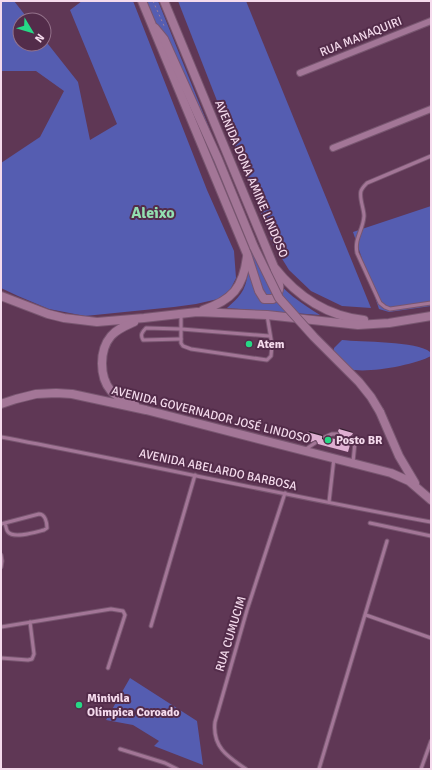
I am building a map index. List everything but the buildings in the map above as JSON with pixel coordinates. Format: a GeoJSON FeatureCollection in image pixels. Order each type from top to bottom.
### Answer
{"type":"FeatureCollection","features":[{"type":"Feature","properties":{"kind":"main road"},"geometry":{"type":"LineString","coordinates":[[142,1],[247,254],[259,291],[264,299],[273,299],[279,292],[280,287],[274,266]]}},
{"type":"Feature","properties":{"kind":"main road","name":"AVENIDA DONA AMINE LINDOSO"},"geometry":{"type":"LineString","coordinates":[[164,1],[274,266],[285,281],[302,296],[318,306],[342,316],[389,323]]}},
{"type":"Feature","properties":{"kind":"main road"},"geometry":{"type":"LineString","coordinates":[[151,25],[158,30],[164,39],[218,158],[254,248],[279,298],[371,396],[380,412],[408,474],[419,489]]}},
{"type":"Feature","properties":{"kind":"main road"},"geometry":{"type":"LineString","coordinates":[[197,312],[217,305],[231,296],[240,284],[244,273],[247,254]]}},
{"type":"Feature","properties":{"kind":"main road"},"geometry":{"type":"LineString","coordinates":[[1,296],[33,309],[64,318],[96,322],[197,312],[267,315],[358,325],[389,323],[431,316]]}},
{"type":"Feature","properties":{"kind":"main road"},"geometry":{"type":"LineString","coordinates":[[144,318],[123,326],[110,337],[103,353],[102,366],[105,382],[112,392],[124,400],[146,410]]}},
{"type":"Feature","properties":{"kind":"main road","name":"AVENIDA GOVERNADOR JOSÉ LINDOSO"},"geometry":{"type":"LineString","coordinates":[[1,404],[25,396],[56,393],[72,394],[146,410],[391,473],[404,479],[419,489],[431,500]]}},
{"type":"Feature","properties":{"kind":"street","name":"RUA MANAQUIRI"},"geometry":{"type":"LineString","coordinates":[[300,73],[431,21]]}},
{"type":"Feature","properties":{"kind":"street"},"geometry":{"type":"LineString","coordinates":[[333,148],[431,109]]}},
{"type":"Feature","properties":{"kind":"lane"},"geometry":{"type":"LineString","coordinates":[[431,156],[367,183],[363,187],[361,192],[364,214],[363,224],[357,236],[356,246],[357,253],[380,303],[385,307],[390,309],[431,303]]}},
{"type":"Feature","properties":{"kind":"lane"},"geometry":{"type":"LineString","coordinates":[[181,314],[180,343],[183,346],[191,349],[267,360],[271,356],[272,345],[269,336],[267,315]]}},
{"type":"Feature","properties":{"kind":"lane"},"geometry":{"type":"LineString","coordinates":[[181,340],[143,340],[141,337],[146,328],[181,329],[269,336]]}},
{"type":"Feature","properties":{"kind":"lane"},"geometry":{"type":"LineString","coordinates":[[325,437],[332,434],[337,434]]}},
{"type":"Feature","properties":{"kind":"lane","name":"AVENIDA ABELARDO BARBOSA"},"geometry":{"type":"LineString","coordinates":[[1,437],[431,522]]}},
{"type":"Feature","properties":{"kind":"lane"},"geometry":{"type":"LineString","coordinates":[[352,438],[355,442],[352,463]]}},
{"type":"Feature","properties":{"kind":"lane"},"geometry":{"type":"LineString","coordinates":[[304,450],[315,443]]}},
{"type":"Feature","properties":{"kind":"lane"},"geometry":{"type":"LineString","coordinates":[[329,502],[334,458]]}},
{"type":"Feature","properties":{"kind":"lane"},"geometry":{"type":"LineString","coordinates":[[150,626],[195,475]]}},
{"type":"Feature","properties":{"kind":"lane","name":"RUA CUMUCIM"},"geometry":{"type":"LineString","coordinates":[[246,769],[226,756],[220,748],[214,729],[247,610],[285,493]]}},
{"type":"Feature","properties":{"kind":"lane"},"geometry":{"type":"LineString","coordinates":[[42,514],[47,524],[47,528],[44,530],[17,535],[11,534],[3,523],[42,514]]}},
{"type":"Feature","properties":{"kind":"lane"},"geometry":{"type":"LineString","coordinates":[[370,522],[431,536]]}},
{"type":"Feature","properties":{"kind":"lane"},"geometry":{"type":"LineString","coordinates":[[319,769],[387,541]]}},
{"type":"Feature","properties":{"kind":"lane"},"geometry":{"type":"LineString","coordinates":[[1,555],[1,567]]}},
{"type":"Feature","properties":{"kind":"lane"},"geometry":{"type":"LineString","coordinates":[[1,627],[111,609],[123,611],[125,615],[108,668]]}},
{"type":"Feature","properties":{"kind":"lane"},"geometry":{"type":"LineString","coordinates":[[366,615],[431,638]]}},
{"type":"Feature","properties":{"kind":"lane"},"geometry":{"type":"LineString","coordinates":[[1,658],[32,659],[34,654],[30,622]]}},
{"type":"Feature","properties":{"kind":"lane"},"geometry":{"type":"LineString","coordinates":[[421,769],[431,741]]}},
{"type":"Feature","properties":{"kind":"lane"},"geometry":{"type":"LineString","coordinates":[[120,749],[165,763],[177,769]]}},
{"type":"Feature","properties":{"kind":"shaded area"},"geometry":{"type":"Polygon","coordinates":[[[1,1],[14,1],[23,12],[12,12],[12,52],[52,52],[52,49],[78,82],[90,140],[117,124],[70,10],[82,1],[133,1],[207,190],[234,251],[236,278],[230,290],[218,299],[196,304],[85,316],[49,309],[1,288],[1,163],[40,137],[64,91],[36,71],[1,71],[1,1]]]}},
{"type":"Feature","properties":{"kind":"shaded area"},"geometry":{"type":"Polygon","coordinates":[[[145,1],[158,1],[267,268],[275,280],[287,291],[300,302],[320,315],[227,308],[241,294],[247,280],[249,266],[145,1]]]}},
{"type":"Feature","properties":{"kind":"shaded area"},"geometry":{"type":"Polygon","coordinates":[[[178,1],[246,1],[371,308],[342,306],[311,291],[289,270],[273,244],[178,1]]]}},
{"type":"Feature","properties":{"kind":"shaded area"},"geometry":{"type":"Polygon","coordinates":[[[431,206],[431,306],[389,312],[379,309],[353,232],[431,206]]]}},
{"type":"Feature","properties":{"kind":"shaded area"},"geometry":{"type":"Polygon","coordinates":[[[342,340],[414,346],[424,348],[430,352],[431,356],[414,363],[390,368],[367,370],[349,369],[333,360],[334,348],[342,340]]]}},
{"type":"Feature","properties":{"kind":"shaded area"},"geometry":{"type":"Polygon","coordinates":[[[130,678],[197,721],[203,765],[154,746],[159,741],[133,725],[106,720],[130,678]]]}},
{"type":"Feature","properties":{"kind":"place","name":"Atem"},"geometry":{"type":"Point","coordinates":[249,344]}},
{"type":"Feature","properties":{"kind":"place","name":"Posto BR"},"geometry":{"type":"Point","coordinates":[328,440]}},
{"type":"Feature","properties":{"kind":"place","name":"Minivila Olímpica Coroado"},"geometry":{"type":"Point","coordinates":[79,705]}},
{"type":"Feature","properties":{"kind":"district","name":"Aleixo"},"geometry":{"type":"Point","coordinates":[153,213]}}]}
